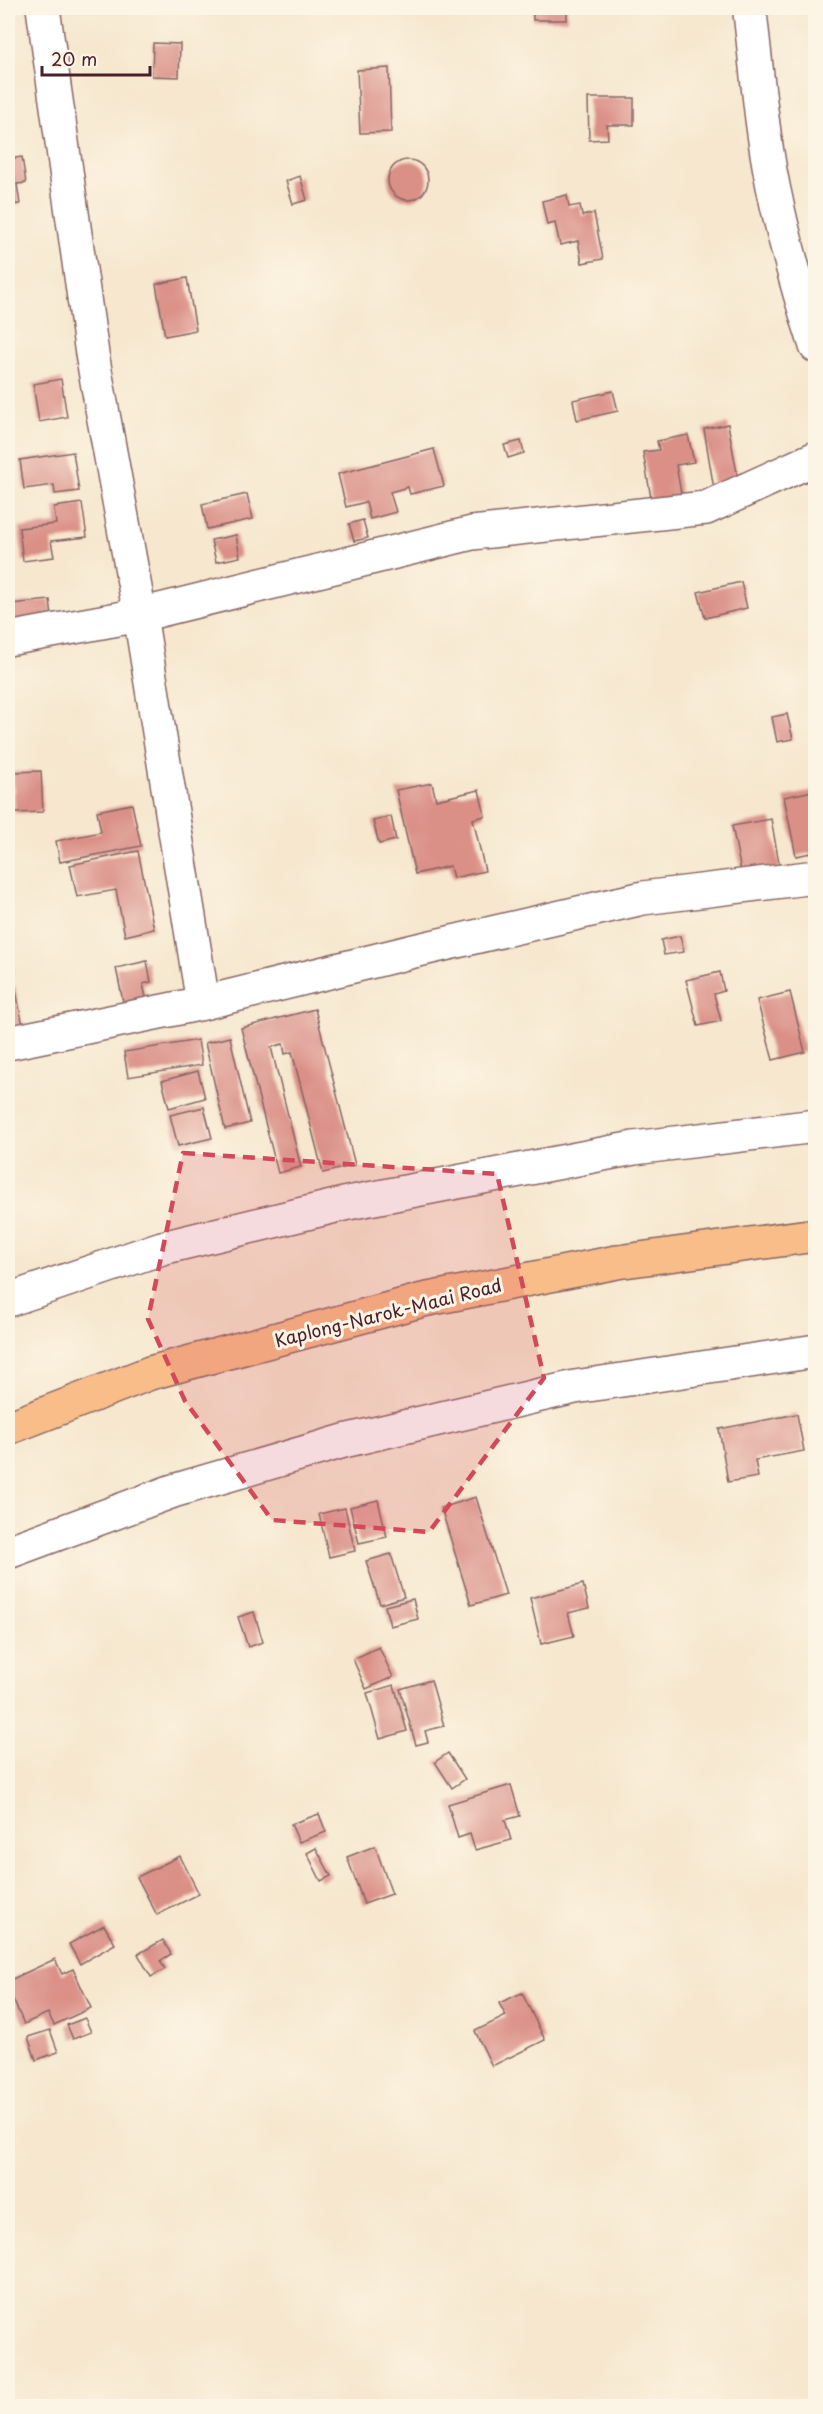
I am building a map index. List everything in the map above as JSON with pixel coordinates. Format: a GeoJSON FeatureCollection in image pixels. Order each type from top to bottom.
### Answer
{"type":"FeatureCollection","features":[{"type":"Feature","properties":{"kind":"highway","name":"Kaplong-Narok-Maai Road"},"geometry":{"type":"LineString","coordinates":[[8,1428],[150,1373],[423,1300],[617,1262],[816,1235]]}},
{"type":"Feature","properties":{"kind":"street"},"geometry":{"type":"LineString","coordinates":[[43,8],[92,354],[140,615],[203,1003]]}},
{"type":"Feature","properties":{"kind":"street"},"geometry":{"type":"LineString","coordinates":[[750,13],[760,106],[773,185],[798,288],[816,346]]}},
{"type":"Feature","properties":{"kind":"street"},"geometry":{"type":"LineString","coordinates":[[8,639],[140,615],[472,533],[706,508],[816,458]]}},
{"type":"Feature","properties":{"kind":"street"},"geometry":{"type":"LineString","coordinates":[[8,1042],[203,1003],[643,898],[816,877]]}},
{"type":"Feature","properties":{"kind":"street"},"geometry":{"type":"LineString","coordinates":[[8,1300],[162,1248],[348,1203],[634,1148],[816,1126]]}},
{"type":"Feature","properties":{"kind":"street"},"geometry":{"type":"LineString","coordinates":[[8,1552],[173,1491],[344,1441],[575,1387],[816,1351]]}},
{"type":"Feature","properties":{"kind":"highlighted area"},"geometry":{"type":"Polygon","coordinates":[[[183,1153],[497,1174],[544,1378],[429,1532],[272,1520],[185,1401],[148,1319],[183,1153]]]}},
{"type":"Feature","properties":{"kind":"building"},"geometry":{"type":"Polygon","coordinates":[[[533,8],[567,8],[567,20],[533,20],[533,8]]]}},
{"type":"Feature","properties":{"kind":"building"},"geometry":{"type":"Polygon","coordinates":[[[153,43],[180,44],[179,77],[152,76],[153,43]]]}},
{"type":"Feature","properties":{"kind":"building"},"geometry":{"type":"Polygon","coordinates":[[[389,68],[391,132],[360,133],[357,70],[389,68]]]}},
{"type":"Feature","properties":{"kind":"building"},"geometry":{"type":"Polygon","coordinates":[[[588,98],[634,98],[634,125],[607,125],[608,139],[589,140],[588,98]]]}},
{"type":"Feature","properties":{"kind":"building"},"geometry":{"type":"Polygon","coordinates":[[[22,157],[26,183],[17,184],[20,204],[8,205],[8,159],[22,157]]]}},
{"type":"Feature","properties":{"kind":"building"},"geometry":{"type":"Polygon","coordinates":[[[408,160],[422,166],[428,180],[422,194],[408,200],[394,194],[388,180],[394,166],[408,160]]]}},
{"type":"Feature","properties":{"kind":"building"},"geometry":{"type":"Polygon","coordinates":[[[300,176],[307,200],[293,204],[286,181],[300,176]]]}},
{"type":"Feature","properties":{"kind":"building"},"geometry":{"type":"Polygon","coordinates":[[[567,195],[569,207],[580,205],[582,216],[594,213],[603,259],[582,263],[578,241],[560,245],[555,223],[547,225],[542,201],[567,195]]]}},
{"type":"Feature","properties":{"kind":"building"},"geometry":{"type":"Polygon","coordinates":[[[187,278],[196,330],[165,336],[156,284],[187,278]]]}},
{"type":"Feature","properties":{"kind":"building"},"geometry":{"type":"Polygon","coordinates":[[[61,379],[67,417],[39,422],[33,384],[61,379]]]}},
{"type":"Feature","properties":{"kind":"building"},"geometry":{"type":"Polygon","coordinates":[[[613,391],[618,411],[577,420],[573,400],[613,391]]]}},
{"type":"Feature","properties":{"kind":"building"},"geometry":{"type":"Polygon","coordinates":[[[728,424],[739,484],[714,489],[704,429],[728,424]]]}},
{"type":"Feature","properties":{"kind":"building"},"geometry":{"type":"Polygon","coordinates":[[[688,435],[694,462],[676,465],[682,499],[652,504],[643,452],[659,450],[657,441],[688,435]]]}},
{"type":"Feature","properties":{"kind":"building"},"geometry":{"type":"Polygon","coordinates":[[[521,441],[524,453],[508,458],[504,445],[521,441]]]}},
{"type":"Feature","properties":{"kind":"building"},"geometry":{"type":"Polygon","coordinates":[[[434,449],[444,486],[410,494],[408,487],[390,492],[396,512],[370,519],[366,502],[346,507],[338,474],[434,449]]]}},
{"type":"Feature","properties":{"kind":"building"},"geometry":{"type":"Polygon","coordinates":[[[73,452],[79,491],[55,494],[54,485],[24,489],[20,460],[73,452]]]}},
{"type":"Feature","properties":{"kind":"building"},"geometry":{"type":"Polygon","coordinates":[[[247,494],[253,519],[207,529],[202,504],[247,494]]]}},
{"type":"Feature","properties":{"kind":"building"},"geometry":{"type":"Polygon","coordinates":[[[82,503],[87,537],[51,541],[54,557],[23,561],[19,528],[56,524],[54,507],[82,503]]]}},
{"type":"Feature","properties":{"kind":"building"},"geometry":{"type":"Polygon","coordinates":[[[363,520],[368,538],[354,541],[349,524],[363,520]]]}},
{"type":"Feature","properties":{"kind":"building"},"geometry":{"type":"Polygon","coordinates":[[[236,535],[240,557],[216,562],[211,540],[236,535]]]}},
{"type":"Feature","properties":{"kind":"building"},"geometry":{"type":"Polygon","coordinates":[[[741,582],[747,608],[705,618],[698,592],[741,582]]]}},
{"type":"Feature","properties":{"kind":"building"},"geometry":{"type":"Polygon","coordinates":[[[50,600],[53,626],[14,630],[11,604],[50,600]]]}},
{"type":"Feature","properties":{"kind":"building"},"geometry":{"type":"Polygon","coordinates":[[[787,714],[793,739],[777,742],[772,717],[787,714]]]}},
{"type":"Feature","properties":{"kind":"building"},"geometry":{"type":"Polygon","coordinates":[[[41,771],[43,812],[15,813],[13,772],[41,771]]]}},
{"type":"Feature","properties":{"kind":"building"},"geometry":{"type":"Polygon","coordinates":[[[432,783],[436,800],[479,790],[485,816],[473,819],[485,871],[453,878],[450,866],[415,874],[396,790],[432,783]]]}},
{"type":"Feature","properties":{"kind":"building"},"geometry":{"type":"Polygon","coordinates":[[[813,791],[816,806],[816,852],[796,856],[784,797],[813,791]]]}},
{"type":"Feature","properties":{"kind":"building"},"geometry":{"type":"Polygon","coordinates":[[[132,804],[141,846],[60,862],[56,841],[101,832],[97,811],[132,804]]]}},
{"type":"Feature","properties":{"kind":"building"},"geometry":{"type":"Polygon","coordinates":[[[391,816],[396,840],[379,844],[373,821],[391,816]]]}},
{"type":"Feature","properties":{"kind":"building"},"geometry":{"type":"Polygon","coordinates":[[[771,819],[781,874],[743,881],[732,826],[771,819]]]}},
{"type":"Feature","properties":{"kind":"building"},"geometry":{"type":"Polygon","coordinates":[[[138,851],[154,929],[125,936],[116,890],[77,897],[70,865],[138,851]]]}},
{"type":"Feature","properties":{"kind":"building"},"geometry":{"type":"Polygon","coordinates":[[[680,936],[684,952],[664,955],[661,940],[680,936]]]}},
{"type":"Feature","properties":{"kind":"building"},"geometry":{"type":"Polygon","coordinates":[[[8,945],[14,973],[8,975],[8,945]]]}},
{"type":"Feature","properties":{"kind":"building"},"geometry":{"type":"Polygon","coordinates":[[[147,961],[151,982],[143,984],[149,1011],[126,1016],[116,968],[147,961]]]}},
{"type":"Feature","properties":{"kind":"building"},"geometry":{"type":"Polygon","coordinates":[[[720,972],[724,991],[714,994],[721,1021],[698,1026],[686,980],[720,972]]]}},
{"type":"Feature","properties":{"kind":"building"},"geometry":{"type":"Polygon","coordinates":[[[15,986],[23,1026],[8,1029],[8,987],[15,986]]]}},
{"type":"Feature","properties":{"kind":"building"},"geometry":{"type":"Polygon","coordinates":[[[790,992],[805,1052],[773,1060],[757,1000],[790,992]]]}},
{"type":"Feature","properties":{"kind":"building"},"geometry":{"type":"Polygon","coordinates":[[[315,1009],[355,1165],[323,1173],[292,1052],[285,1054],[283,1044],[271,1047],[301,1167],[278,1173],[241,1028],[315,1009]]]}},
{"type":"Feature","properties":{"kind":"building"},"geometry":{"type":"Polygon","coordinates":[[[230,1037],[250,1123],[225,1129],[205,1043],[230,1037]]]}},
{"type":"Feature","properties":{"kind":"building"},"geometry":{"type":"Polygon","coordinates":[[[198,1040],[202,1065],[128,1077],[124,1052],[198,1040]]]}},
{"type":"Feature","properties":{"kind":"building"},"geometry":{"type":"Polygon","coordinates":[[[198,1071],[205,1098],[169,1108],[162,1081],[198,1071]]]}},
{"type":"Feature","properties":{"kind":"building"},"geometry":{"type":"Polygon","coordinates":[[[204,1107],[212,1138],[178,1146],[170,1115],[204,1107]]]}},
{"type":"Feature","properties":{"kind":"building"},"geometry":{"type":"Polygon","coordinates":[[[797,1414],[804,1451],[755,1460],[758,1477],[728,1482],[719,1429],[797,1414]]]}},
{"type":"Feature","properties":{"kind":"building"},"geometry":{"type":"Polygon","coordinates":[[[476,1497],[506,1595],[471,1605],[441,1508],[476,1497]]]}},
{"type":"Feature","properties":{"kind":"building"},"geometry":{"type":"Polygon","coordinates":[[[378,1500],[387,1537],[359,1543],[350,1507],[378,1500]]]}},
{"type":"Feature","properties":{"kind":"building"},"geometry":{"type":"Polygon","coordinates":[[[345,1508],[355,1551],[329,1557],[319,1514],[345,1508]]]}},
{"type":"Feature","properties":{"kind":"building"},"geometry":{"type":"Polygon","coordinates":[[[391,1554],[404,1597],[380,1604],[366,1561],[391,1554]]]}},
{"type":"Feature","properties":{"kind":"building"},"geometry":{"type":"Polygon","coordinates":[[[583,1584],[589,1608],[568,1613],[574,1636],[541,1644],[530,1598],[583,1584]]]}},
{"type":"Feature","properties":{"kind":"building"},"geometry":{"type":"Polygon","coordinates":[[[413,1599],[418,1619],[390,1626],[385,1606],[413,1599]]]}},
{"type":"Feature","properties":{"kind":"building"},"geometry":{"type":"Polygon","coordinates":[[[254,1612],[263,1642],[248,1647],[238,1617],[254,1612]]]}},
{"type":"Feature","properties":{"kind":"building"},"geometry":{"type":"Polygon","coordinates":[[[379,1647],[393,1677],[366,1689],[353,1659],[379,1647]]]}},
{"type":"Feature","properties":{"kind":"building"},"geometry":{"type":"Polygon","coordinates":[[[431,1680],[444,1726],[425,1731],[428,1742],[416,1745],[400,1689],[431,1680]]]}},
{"type":"Feature","properties":{"kind":"building"},"geometry":{"type":"Polygon","coordinates":[[[394,1685],[407,1731],[380,1739],[367,1693],[394,1685]]]}},
{"type":"Feature","properties":{"kind":"building"},"geometry":{"type":"Polygon","coordinates":[[[448,1753],[465,1779],[452,1788],[435,1762],[448,1753]]]}},
{"type":"Feature","properties":{"kind":"building"},"geometry":{"type":"Polygon","coordinates":[[[511,1785],[520,1816],[505,1820],[511,1840],[475,1850],[470,1834],[458,1838],[448,1804],[511,1785]]]}},
{"type":"Feature","properties":{"kind":"building"},"geometry":{"type":"Polygon","coordinates":[[[319,1814],[326,1832],[299,1842],[291,1824],[319,1814]]]}},
{"type":"Feature","properties":{"kind":"building"},"geometry":{"type":"Polygon","coordinates":[[[375,1846],[392,1894],[364,1904],[347,1857],[375,1846]]]}},
{"type":"Feature","properties":{"kind":"building"},"geometry":{"type":"Polygon","coordinates":[[[316,1848],[331,1876],[321,1881],[307,1853],[316,1848]]]}},
{"type":"Feature","properties":{"kind":"building"},"geometry":{"type":"Polygon","coordinates":[[[180,1856],[199,1894],[157,1915],[137,1877],[180,1856]]]}},
{"type":"Feature","properties":{"kind":"building"},"geometry":{"type":"Polygon","coordinates":[[[104,1925],[115,1944],[80,1964],[69,1944],[104,1925]]]}},
{"type":"Feature","properties":{"kind":"building"},"geometry":{"type":"Polygon","coordinates":[[[163,1940],[171,1954],[160,1961],[165,1969],[151,1977],[138,1954],[163,1940]]]}},
{"type":"Feature","properties":{"kind":"building"},"geometry":{"type":"Polygon","coordinates":[[[55,1959],[62,1974],[73,1969],[91,2008],[54,2025],[48,2013],[24,2024],[8,1988],[8,1981],[55,1959]]]}},
{"type":"Feature","properties":{"kind":"building"},"geometry":{"type":"Polygon","coordinates":[[[522,1993],[545,2040],[492,2066],[475,2031],[506,2016],[499,2003],[522,1993]]]}},
{"type":"Feature","properties":{"kind":"building"},"geometry":{"type":"Polygon","coordinates":[[[85,2018],[91,2032],[73,2039],[67,2025],[85,2018]]]}},
{"type":"Feature","properties":{"kind":"building"},"geometry":{"type":"Polygon","coordinates":[[[50,2030],[58,2052],[36,2060],[28,2037],[50,2030]]]}}]}
